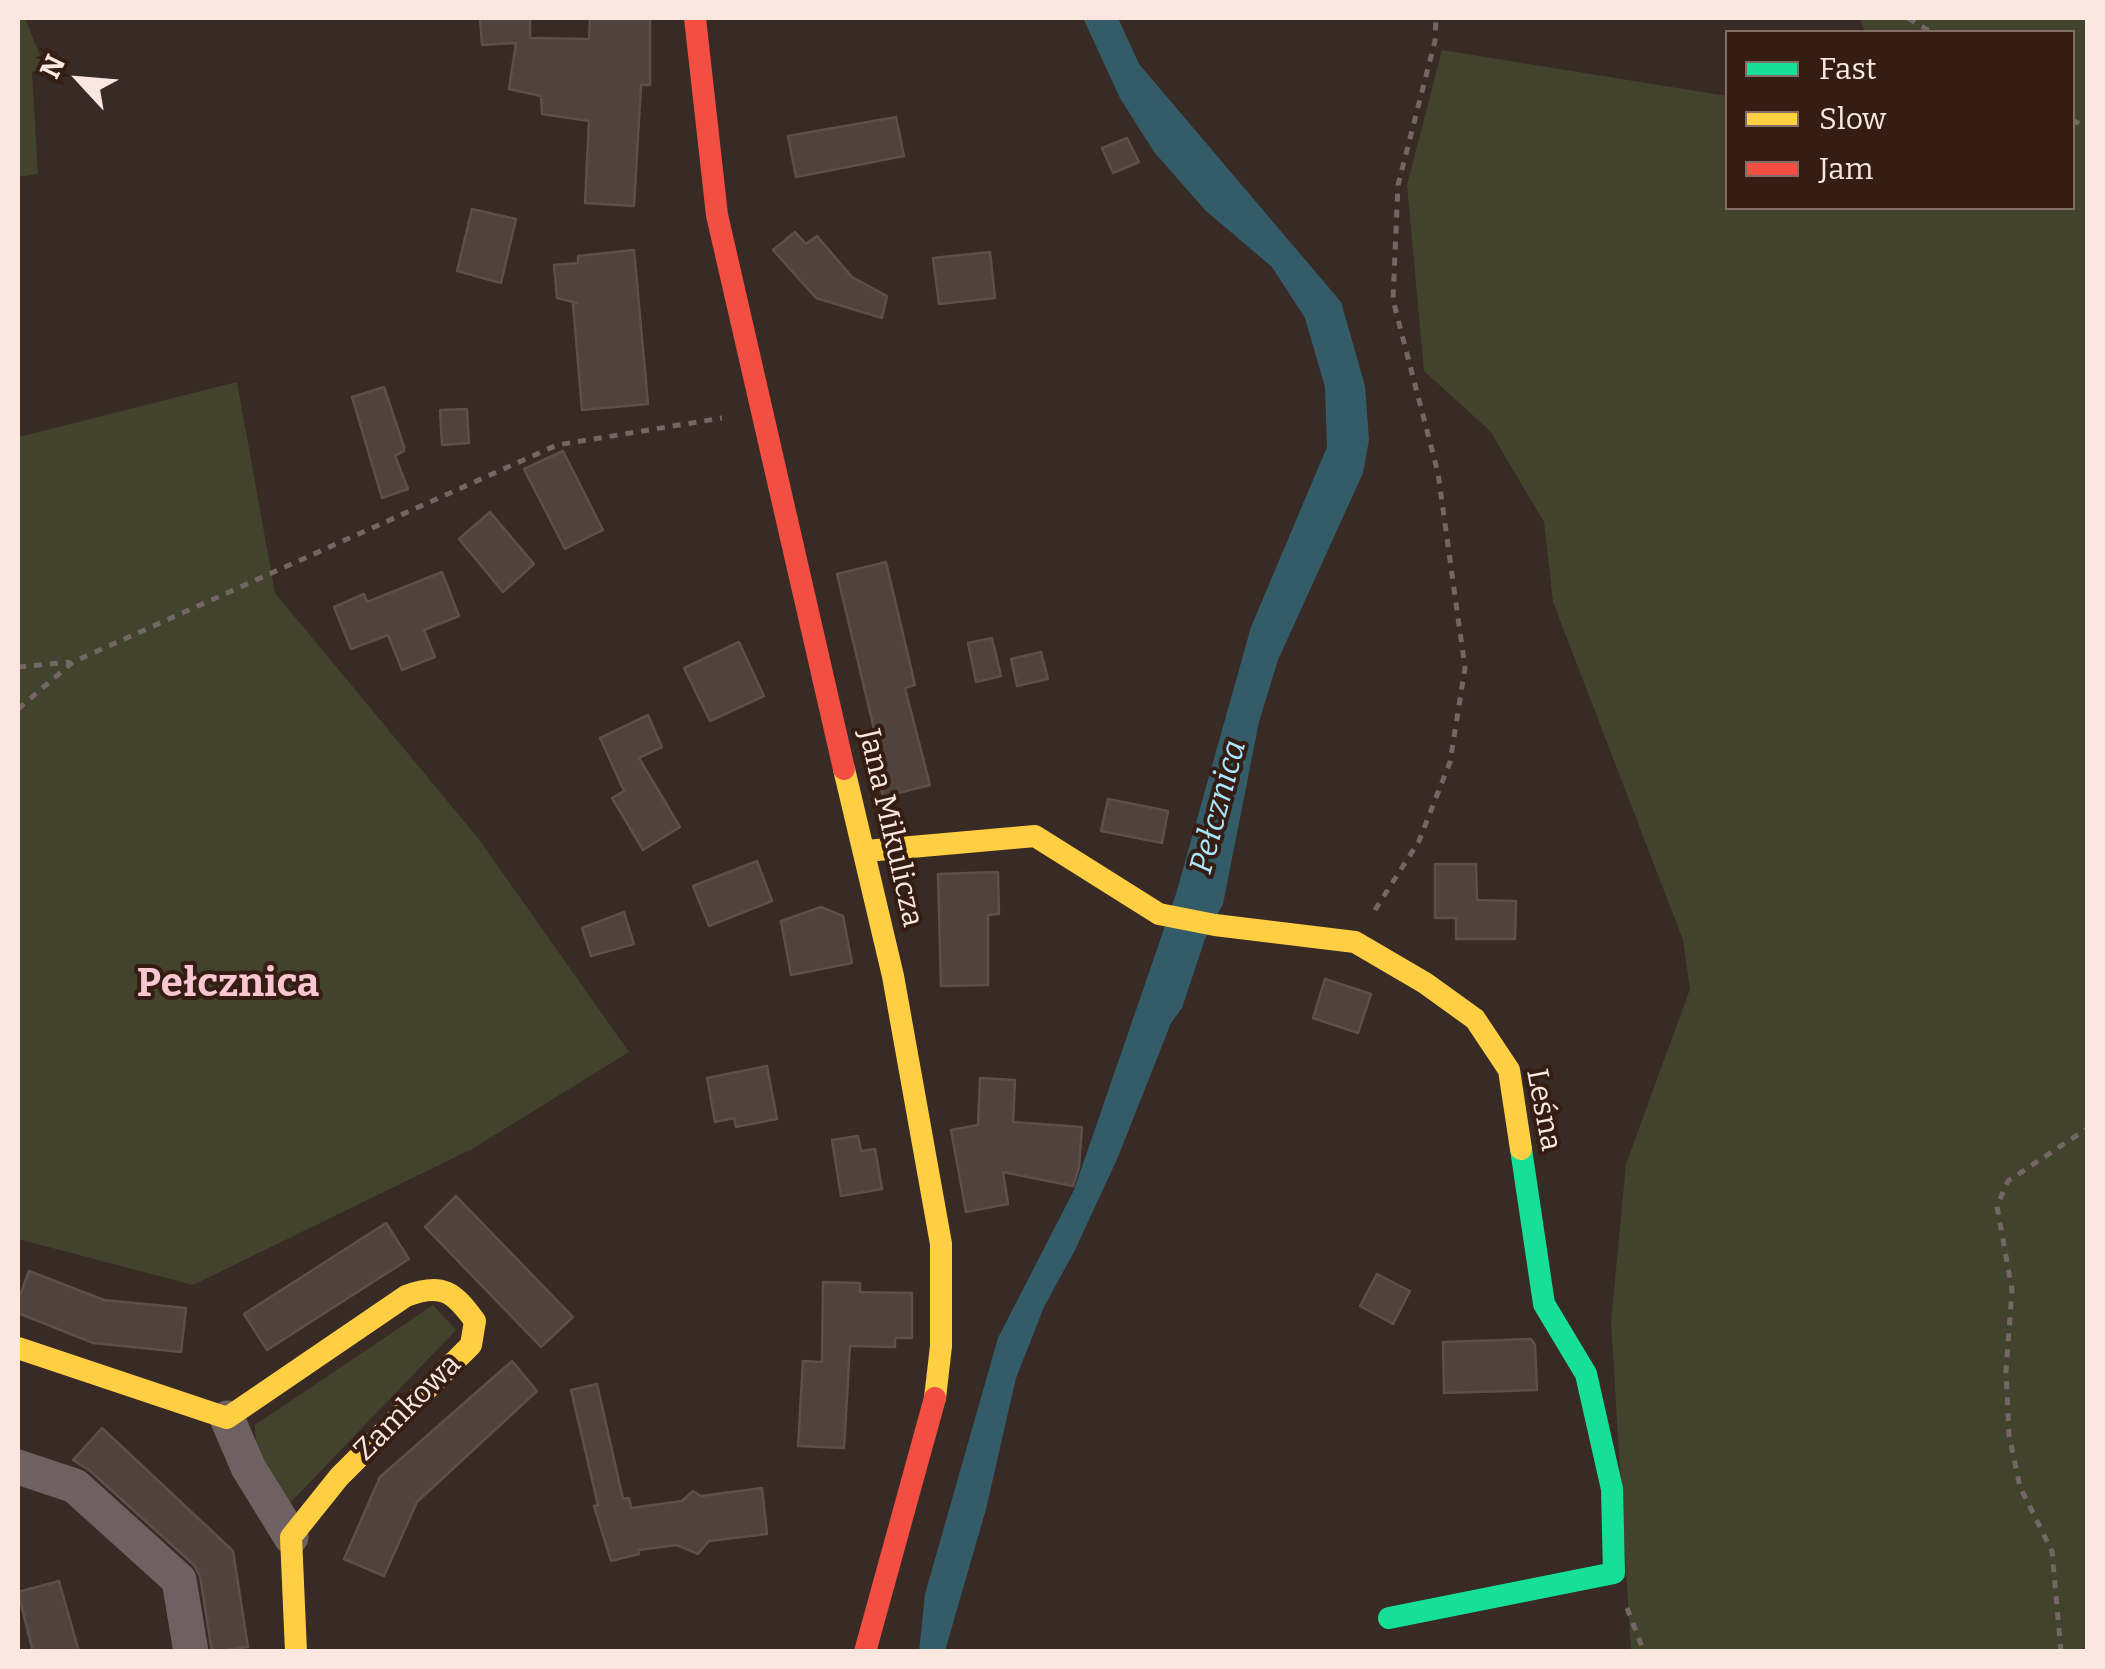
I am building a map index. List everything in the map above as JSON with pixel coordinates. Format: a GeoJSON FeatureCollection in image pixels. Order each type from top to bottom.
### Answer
{"type":"FeatureCollection","features":[{"type":"Feature","properties":{"kind":"street","name":"Jana Mikulicza"},"geometry":{"type":"LineString","coordinates":[[695,18],[717,215],[760,412],[866,851],[896,991],[941,1244],[936,1396],[865,1652]]}},
{"type":"Feature","properties":{"kind":"street","name":"Leśna"},"geometry":{"type":"LineString","coordinates":[[866,851],[1035,836],[1159,914],[1355,942],[1425,982],[1475,1019],[1509,1070],[1544,1304],[1586,1374],[1612,1489],[1614,1573],[1389,1618]]}},
{"type":"Feature","properties":{"kind":"street","name":"Zamkowa"},"geometry":{"type":"LineString","coordinates":[[227,1418],[392,1303],[419,1289],[440,1288],[461,1300],[475,1322],[471,1345],[455,1364],[339,1477],[291,1537]]}},
{"type":"Feature","properties":{"kind":"street"},"geometry":{"type":"LineString","coordinates":[[18,1348],[227,1418],[248,1467],[291,1537],[296,1652]]}},
{"type":"Feature","properties":{"kind":"street"},"geometry":{"type":"LineString","coordinates":[[18,1466],[76,1486],[179,1580],[191,1652]]}},
{"type":"Feature","properties":{"kind":"path"},"geometry":{"type":"LineString","coordinates":[[1355,942],[1419,841],[1450,762],[1464,668],[1438,473],[1393,300],[1398,185],[1435,40],[1436,18]]}},
{"type":"Feature","properties":{"kind":"path"},"geometry":{"type":"LineString","coordinates":[[18,708],[72,662],[558,445],[760,412]]}},
{"type":"Feature","properties":{"kind":"path"},"geometry":{"type":"LineString","coordinates":[[18,668],[72,662]]}},
{"type":"Feature","properties":{"kind":"path"},"geometry":{"type":"LineString","coordinates":[[2061,1652],[2052,1551],[2020,1487],[2009,1435],[2006,1371],[2012,1290],[1997,1206],[2008,1181],[2088,1128]]}},
{"type":"Feature","properties":{"kind":"green space"},"geometry":{"type":"Polygon","coordinates":[[[18,18],[25,18],[45,68],[32,72],[38,174],[18,177],[18,18]]]}},
{"type":"Feature","properties":{"kind":"green space"},"geometry":{"type":"Polygon","coordinates":[[[1859,18],[2087,18],[2087,1651],[1631,1651],[1611,1322],[1626,1164],[1690,989],[1683,940],[1553,602],[1544,522],[1490,431],[1424,371],[1407,185],[1442,50],[1725,96],[1725,210],[2075,210],[2075,30],[1864,30],[1859,18]]]}},
{"type":"Feature","properties":{"kind":"green space"},"geometry":{"type":"Polygon","coordinates":[[[237,382],[275,593],[478,838],[629,1052],[472,1149],[193,1285],[18,1239],[18,437],[237,382]]]}},
{"type":"Feature","properties":{"kind":"green space"},"geometry":{"type":"Polygon","coordinates":[[[433,1305],[456,1330],[289,1504],[264,1468],[255,1425],[433,1305]]]}},
{"type":"Feature","properties":{"kind":"water"},"geometry":{"type":"Polygon","coordinates":[[[1083,18],[1118,18],[1139,64],[1341,302],[1365,386],[1369,440],[1363,473],[1278,660],[1259,722],[1223,904],[1205,939],[1182,1008],[1171,1023],[1118,1157],[1044,1307],[1016,1378],[986,1509],[945,1651],[919,1652],[925,1594],[998,1338],[1074,1190],[1176,894],[1251,627],[1327,447],[1325,387],[1305,318],[1272,267],[1206,211],[1154,152],[1120,98],[1083,18]]]}},
{"type":"Feature","properties":{"kind":"building"},"geometry":{"type":"Polygon","coordinates":[[[480,18],[530,18],[530,38],[589,39],[590,18],[650,18],[650,85],[641,85],[634,206],[585,203],[589,121],[542,114],[541,96],[509,89],[516,43],[482,45],[480,18]]]}},
{"type":"Feature","properties":{"kind":"building"},"geometry":{"type":"Polygon","coordinates":[[[896,117],[904,156],[796,177],[788,136],[896,117]]]}},
{"type":"Feature","properties":{"kind":"building"},"geometry":{"type":"Polygon","coordinates":[[[1127,138],[1139,162],[1113,173],[1102,148],[1127,138]]]}},
{"type":"Feature","properties":{"kind":"building"},"geometry":{"type":"Polygon","coordinates":[[[472,209],[516,219],[501,283],[457,271],[472,209]]]}},
{"type":"Feature","properties":{"kind":"building"},"geometry":{"type":"Polygon","coordinates":[[[795,232],[806,244],[817,236],[852,277],[887,296],[882,318],[816,298],[773,250],[795,232]]]}},
{"type":"Feature","properties":{"kind":"building"},"geometry":{"type":"Polygon","coordinates":[[[634,250],[648,404],[582,410],[573,304],[577,303],[557,298],[554,265],[578,263],[578,256],[634,250]]]}},
{"type":"Feature","properties":{"kind":"building"},"geometry":{"type":"Polygon","coordinates":[[[990,252],[995,298],[939,304],[933,258],[990,252]]]}},
{"type":"Feature","properties":{"kind":"building"},"geometry":{"type":"Polygon","coordinates":[[[384,387],[404,447],[395,456],[408,489],[382,498],[352,397],[384,387]]]}},
{"type":"Feature","properties":{"kind":"building"},"geometry":{"type":"Polygon","coordinates":[[[467,409],[469,443],[442,445],[440,410],[467,409]]]}},
{"type":"Feature","properties":{"kind":"building"},"geometry":{"type":"Polygon","coordinates":[[[563,451],[603,530],[565,549],[524,469],[563,451]]]}},
{"type":"Feature","properties":{"kind":"building"},"geometry":{"type":"Polygon","coordinates":[[[490,512],[534,564],[503,592],[459,539],[490,512]]]}},
{"type":"Feature","properties":{"kind":"building"},"geometry":{"type":"Polygon","coordinates":[[[886,562],[915,685],[905,688],[930,785],[883,797],[867,735],[875,733],[837,574],[886,562]]]}},
{"type":"Feature","properties":{"kind":"building"},"geometry":{"type":"Polygon","coordinates":[[[442,572],[459,616],[424,630],[435,657],[402,670],[388,635],[351,649],[334,607],[364,594],[367,602],[442,572]]]}},
{"type":"Feature","properties":{"kind":"building"},"geometry":{"type":"Polygon","coordinates":[[[992,638],[1001,676],[976,682],[968,643],[992,638]]]}},
{"type":"Feature","properties":{"kind":"building"},"geometry":{"type":"Polygon","coordinates":[[[739,642],[764,696],[710,721],[684,668],[739,642]]]}},
{"type":"Feature","properties":{"kind":"building"},"geometry":{"type":"Polygon","coordinates":[[[1041,652],[1048,679],[1017,686],[1011,659],[1041,652]]]}},
{"type":"Feature","properties":{"kind":"building"},"geometry":{"type":"Polygon","coordinates":[[[648,715],[662,747],[639,758],[680,827],[643,850],[612,798],[624,791],[600,738],[648,715]]]}},
{"type":"Feature","properties":{"kind":"building"},"geometry":{"type":"Polygon","coordinates":[[[1108,799],[1168,811],[1162,843],[1101,831],[1108,799]]]}},
{"type":"Feature","properties":{"kind":"building"},"geometry":{"type":"Polygon","coordinates":[[[757,861],[772,901],[709,926],[693,886],[757,861]]]}},
{"type":"Feature","properties":{"kind":"building"},"geometry":{"type":"Polygon","coordinates":[[[1435,864],[1476,864],[1477,900],[1516,901],[1515,939],[1456,939],[1456,918],[1435,918],[1435,864]]]}},
{"type":"Feature","properties":{"kind":"building"},"geometry":{"type":"Polygon","coordinates":[[[998,872],[999,914],[988,915],[988,985],[941,986],[938,874],[998,872]]]}},
{"type":"Feature","properties":{"kind":"building"},"geometry":{"type":"Polygon","coordinates":[[[821,907],[843,916],[852,963],[791,975],[781,921],[821,907]]]}},
{"type":"Feature","properties":{"kind":"building"},"geometry":{"type":"Polygon","coordinates":[[[624,912],[634,944],[591,956],[582,928],[624,912]]]}},
{"type":"Feature","properties":{"kind":"building"},"geometry":{"type":"Polygon","coordinates":[[[1325,979],[1371,994],[1358,1033],[1313,1018],[1325,979]]]}},
{"type":"Feature","properties":{"kind":"building"},"geometry":{"type":"Polygon","coordinates":[[[767,1066],[777,1119],[736,1127],[734,1118],[715,1122],[707,1078],[767,1066]]]}},
{"type":"Feature","properties":{"kind":"building"},"geometry":{"type":"Polygon","coordinates":[[[980,1078],[1015,1080],[1013,1122],[1082,1127],[1079,1167],[1073,1186],[1003,1172],[1008,1204],[966,1212],[951,1130],[978,1125],[980,1078]]]}},
{"type":"Feature","properties":{"kind":"building"},"geometry":{"type":"Polygon","coordinates":[[[858,1136],[861,1151],[875,1149],[882,1189],[841,1196],[832,1140],[858,1136]]]}},
{"type":"Feature","properties":{"kind":"building"},"geometry":{"type":"Polygon","coordinates":[[[456,1196],[573,1317],[541,1347],[425,1227],[456,1196]]]}},
{"type":"Feature","properties":{"kind":"building"},"geometry":{"type":"Polygon","coordinates":[[[386,1223],[409,1259],[267,1350],[244,1314],[386,1223]]]}},
{"type":"Feature","properties":{"kind":"building"},"geometry":{"type":"Polygon","coordinates":[[[29,1271],[104,1300],[186,1308],[181,1352],[93,1343],[18,1313],[18,1301],[29,1271]]]}},
{"type":"Feature","properties":{"kind":"building"},"geometry":{"type":"Polygon","coordinates":[[[1377,1274],[1410,1291],[1393,1324],[1360,1306],[1377,1274]]]}},
{"type":"Feature","properties":{"kind":"building"},"geometry":{"type":"Polygon","coordinates":[[[823,1282],[860,1283],[860,1292],[912,1293],[912,1338],[895,1338],[895,1347],[850,1346],[844,1448],[798,1446],[803,1361],[822,1362],[823,1282]]]}},
{"type":"Feature","properties":{"kind":"building"},"geometry":{"type":"Polygon","coordinates":[[[1531,1339],[1535,1345],[1537,1390],[1444,1393],[1443,1342],[1531,1339]]]}},
{"type":"Feature","properties":{"kind":"building"},"geometry":{"type":"Polygon","coordinates":[[[512,1361],[537,1391],[417,1502],[384,1576],[344,1559],[380,1477],[512,1361]]]}},
{"type":"Feature","properties":{"kind":"building"},"geometry":{"type":"Polygon","coordinates":[[[597,1384],[623,1499],[629,1498],[631,1508],[682,1501],[693,1491],[701,1496],[762,1488],[767,1534],[709,1541],[698,1554],[677,1545],[638,1550],[639,1554],[611,1561],[594,1506],[598,1505],[571,1390],[597,1384]]]}},
{"type":"Feature","properties":{"kind":"building"},"geometry":{"type":"Polygon","coordinates":[[[102,1428],[233,1551],[248,1647],[212,1652],[200,1576],[194,1565],[73,1460],[102,1428]]]}},
{"type":"Feature","properties":{"kind":"building"},"geometry":{"type":"Polygon","coordinates":[[[59,1581],[79,1652],[33,1652],[18,1592],[59,1581]]]}},
{"type":"Feature","properties":{"kind":"traffic: fast"},"geometry":{"type":"LineString","coordinates":[[1389,1618],[1614,1573],[1612,1489],[1586,1374],[1544,1304],[1521,1149]]}},
{"type":"Feature","properties":{"kind":"traffic: slow"},"geometry":{"type":"LineString","coordinates":[[844,769],[893,976],[941,1244],[941,1346],[935,1398]]}},
{"type":"Feature","properties":{"kind":"traffic: slow"},"geometry":{"type":"LineString","coordinates":[[866,851],[1035,836],[1159,914],[1355,942],[1425,983],[1475,1019],[1509,1070],[1521,1149]]}},
{"type":"Feature","properties":{"kind":"traffic: slow"},"geometry":{"type":"LineString","coordinates":[[18,1348],[227,1418],[406,1296],[438,1290],[460,1303],[475,1321],[471,1345],[339,1477],[291,1537],[296,1652]]}},
{"type":"Feature","properties":{"kind":"traffic: jam"},"geometry":{"type":"LineString","coordinates":[[695,18],[717,215],[844,769]]}},
{"type":"Feature","properties":{"kind":"traffic: jam"},"geometry":{"type":"LineString","coordinates":[[865,1652],[935,1398]]}},
{"type":"Feature","properties":{"kind":"district","name":"Pełcznica"},"geometry":{"type":"Point","coordinates":[228,985]}}]}
